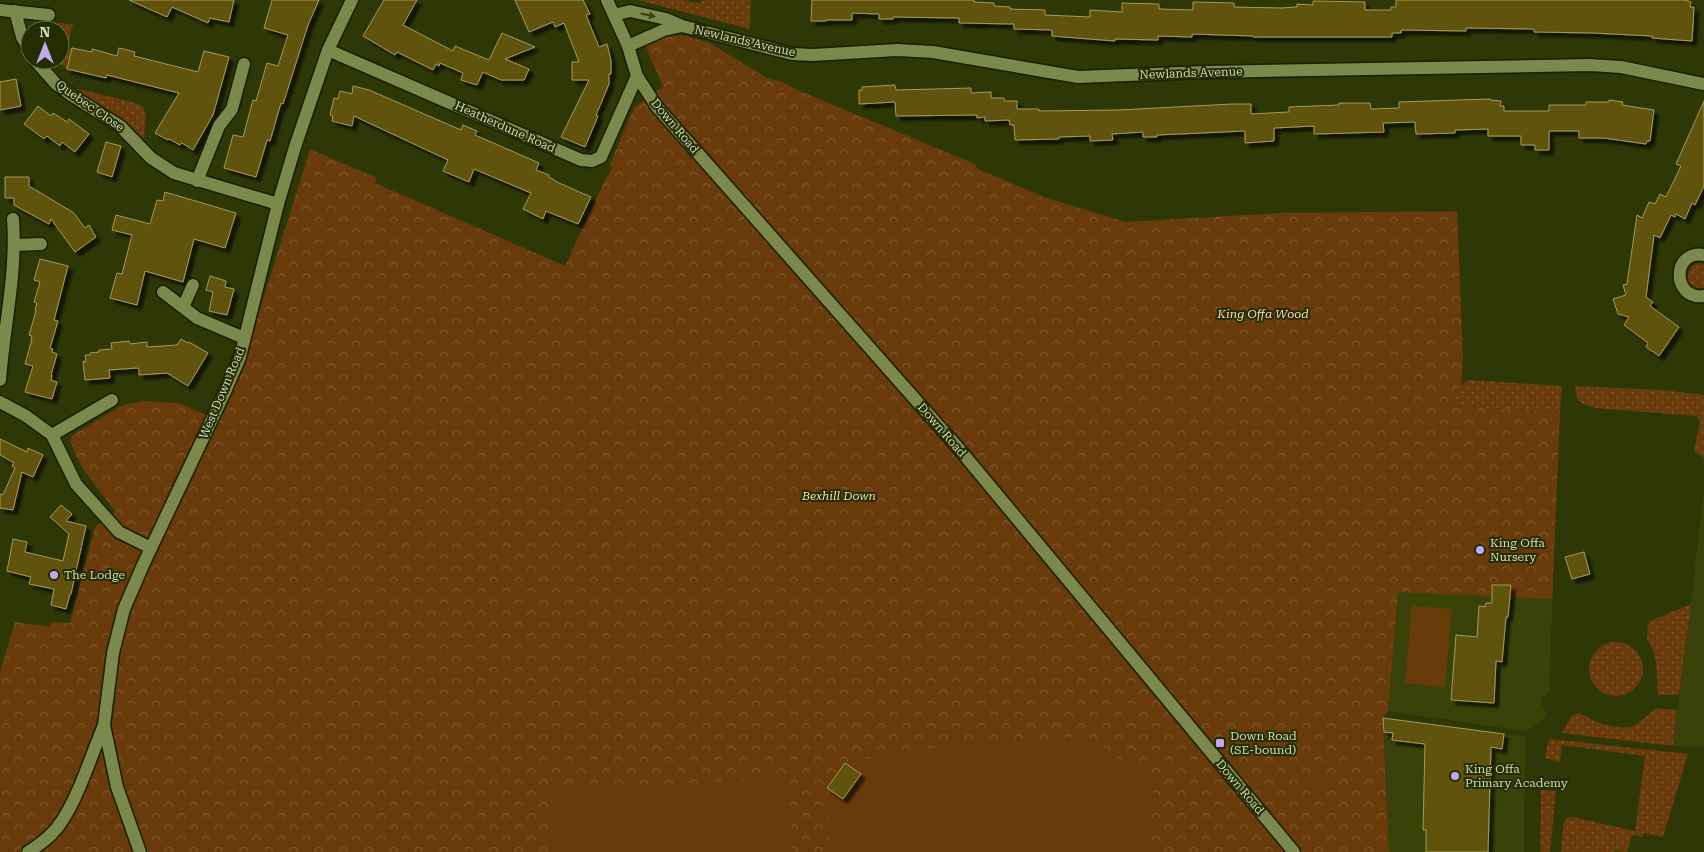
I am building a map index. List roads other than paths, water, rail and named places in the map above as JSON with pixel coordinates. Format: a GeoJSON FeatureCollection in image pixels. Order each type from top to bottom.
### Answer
{"type":"FeatureCollection","features":[{"type":"Feature","properties":{"kind":"street","name":"West Down Road"},"geometry":{"type":"LineString","coordinates":[[28,852],[43,843],[62,822],[74,800],[104,725],[113,653],[124,609],[240,357],[278,204],[328,50],[352,0]]}},
{"type":"Feature","properties":{"kind":"street","name":"Down Road"},"geometry":{"type":"LineString","coordinates":[[607,0],[628,46],[637,76],[657,107],[960,450],[1294,852]]}},
{"type":"Feature","properties":{"kind":"street"},"geometry":{"type":"LineString","coordinates":[[0,10],[49,15]]}},
{"type":"Feature","properties":{"kind":"street"},"geometry":{"type":"LineString","coordinates":[[15,11],[20,30]]}},
{"type":"Feature","properties":{"kind":"street","name":"Newlands Avenue"},"geometry":{"type":"LineString","coordinates":[[614,15],[630,11],[666,19],[682,26],[792,54],[813,55],[897,50],[934,52],[1078,77],[1204,72],[1590,65],[1621,67],[1704,84]]}},
{"type":"Feature","properties":{"kind":"street","name":"Newlands Avenue"},"geometry":{"type":"LineString","coordinates":[[628,46],[664,30],[682,26]]}},
{"type":"Feature","properties":{"kind":"street","name":"Heatherdune Road"},"geometry":{"type":"LineString","coordinates":[[328,50],[581,160],[592,161],[601,157],[637,76]]}},
{"type":"Feature","properties":{"kind":"street"},"geometry":{"type":"LineString","coordinates":[[197,181],[219,126],[232,109],[244,64]]}},
{"type":"Feature","properties":{"kind":"street","name":"Quebec Close"},"geometry":{"type":"LineString","coordinates":[[44,70],[56,84],[120,126],[151,158],[174,173],[278,204]]}},
{"type":"Feature","properties":{"kind":"street"},"geometry":{"type":"LineString","coordinates":[[0,380],[2,345],[9,307],[15,245],[13,218]]}},
{"type":"Feature","properties":{"kind":"street"},"geometry":{"type":"LineString","coordinates":[[15,245],[41,244]]}},
{"type":"Feature","properties":{"kind":"street"},"geometry":{"type":"LineString","coordinates":[[1704,255],[1699,254],[1690,257],[1683,263],[1679,272],[1680,282],[1684,290],[1694,296],[1704,296]]}},
{"type":"Feature","properties":{"kind":"street"},"geometry":{"type":"LineString","coordinates":[[183,307],[193,285]]}},
{"type":"Feature","properties":{"kind":"street"},"geometry":{"type":"LineString","coordinates":[[163,292],[197,318],[244,338]]}},
{"type":"Feature","properties":{"kind":"street"},"geometry":{"type":"LineString","coordinates":[[52,435],[112,400]]}},
{"type":"Feature","properties":{"kind":"street"},"geometry":{"type":"LineString","coordinates":[[0,402],[26,416],[52,435],[76,484],[119,532],[151,548]]}},
{"type":"Feature","properties":{"kind":"street","name":"West Down Road"},"geometry":{"type":"LineString","coordinates":[[104,725],[118,787],[140,852]]}},
{"type":"Feature","properties":{"kind":"place","name":"King Offa Nursery"},"geometry":{"type":"Point","coordinates":[1480,550]}},
{"type":"Feature","properties":{"kind":"place","name":"The Lodge"},"geometry":{"type":"Point","coordinates":[54,575]}},
{"type":"Feature","properties":{"kind":"place","name":"Down Road (SE-bound)"},"geometry":{"type":"Point","coordinates":[1220,743]}},
{"type":"Feature","properties":{"kind":"place","name":"King Offa Primary Academy"},"geometry":{"type":"Point","coordinates":[1455,776]}},
{"type":"Feature","properties":{"kind":"park label","name":"King Offa Wood"},"geometry":{"type":"Point","coordinates":[1263,314]}},
{"type":"Feature","properties":{"kind":"park label","name":"Bexhill Down"},"geometry":{"type":"Point","coordinates":[839,496]}}]}
